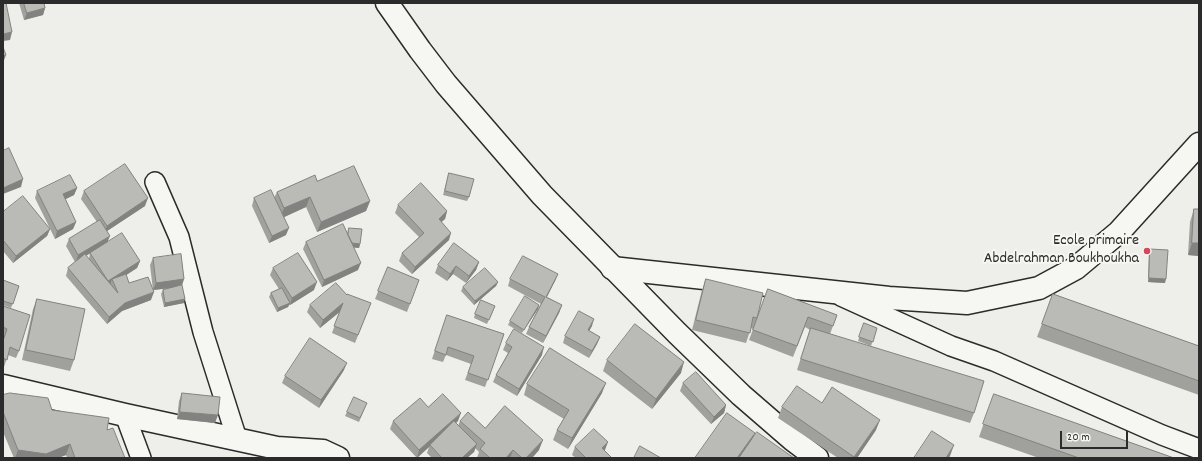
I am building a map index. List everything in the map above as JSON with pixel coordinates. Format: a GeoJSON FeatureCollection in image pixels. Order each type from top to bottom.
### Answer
{"type":"FeatureCollection","features":[{"type":"Feature","properties":{"kind":"street"},"geometry":{"type":"LineString","coordinates":[[387,3],[420,50],[480,124],[542,195],[677,334],[741,394],[793,440],[817,458]]}},
{"type":"Feature","properties":{"kind":"street"},"geometry":{"type":"LineString","coordinates":[[612,268],[889,298],[967,303],[1039,288],[1076,268],[1119,232],[1199,144]]}},
{"type":"Feature","properties":{"kind":"street"},"geometry":{"type":"LineString","coordinates":[[155,182],[179,237],[203,332],[237,439]]}},
{"type":"Feature","properties":{"kind":"street"},"geometry":{"type":"LineString","coordinates":[[831,291],[951,346],[994,361],[1162,435],[1199,449]]}},
{"type":"Feature","properties":{"kind":"street"},"geometry":{"type":"LineString","coordinates":[[3,386],[125,415],[237,439],[279,453],[323,451],[338,458]]}},
{"type":"Feature","properties":{"kind":"street"},"geometry":{"type":"LineString","coordinates":[[125,415],[141,458]]}},
{"type":"Feature","properties":{"kind":"building"},"geometry":{"type":"Polygon","coordinates":[[[3,3],[6,3],[12,32],[3,34],[3,3]]]}},
{"type":"Feature","properties":{"kind":"building"},"geometry":{"type":"Polygon","coordinates":[[[24,3],[44,3],[45,8],[27,13],[24,3]]]}},
{"type":"Feature","properties":{"kind":"building"},"geometry":{"type":"Polygon","coordinates":[[[3,47],[6,55],[3,56],[3,47]]]}},
{"type":"Feature","properties":{"kind":"building"},"geometry":{"type":"Polygon","coordinates":[[[9,148],[23,179],[3,188],[3,151],[9,148]]]}},
{"type":"Feature","properties":{"kind":"building"},"geometry":{"type":"Polygon","coordinates":[[[125,164],[148,198],[107,226],[84,191],[125,164]]]}},
{"type":"Feature","properties":{"kind":"building"},"geometry":{"type":"Polygon","coordinates":[[[354,166],[370,201],[321,222],[310,197],[284,208],[277,192],[315,175],[317,181],[354,166]]]}},
{"type":"Feature","properties":{"kind":"building"},"geometry":{"type":"Polygon","coordinates":[[[449,173],[474,179],[469,197],[445,191],[449,173]]]}},
{"type":"Feature","properties":{"kind":"building"},"geometry":{"type":"Polygon","coordinates":[[[70,175],[77,188],[63,194],[76,222],[57,231],[37,191],[70,175]]]}},
{"type":"Feature","properties":{"kind":"building"},"geometry":{"type":"Polygon","coordinates":[[[421,183],[447,211],[439,219],[451,233],[415,267],[402,253],[424,233],[398,205],[421,183]]]}},
{"type":"Feature","properties":{"kind":"building"},"geometry":{"type":"Polygon","coordinates":[[[271,190],[289,228],[272,236],[254,198],[271,190]]]}},
{"type":"Feature","properties":{"kind":"building"},"geometry":{"type":"Polygon","coordinates":[[[23,196],[50,229],[16,256],[3,240],[3,212],[23,196]]]}},
{"type":"Feature","properties":{"kind":"building"},"geometry":{"type":"Polygon","coordinates":[[[1194,209],[1199,209],[1199,243],[1192,243],[1194,209]]]}},
{"type":"Feature","properties":{"kind":"building"},"geometry":{"type":"Polygon","coordinates":[[[100,220],[110,236],[78,255],[69,239],[100,220]]]}},
{"type":"Feature","properties":{"kind":"building"},"geometry":{"type":"Polygon","coordinates":[[[343,224],[361,263],[324,280],[306,242],[343,224]]]}},
{"type":"Feature","properties":{"kind":"building"},"geometry":{"type":"Polygon","coordinates":[[[349,228],[362,229],[360,244],[352,243],[348,235],[349,228]]]}},
{"type":"Feature","properties":{"kind":"building"},"geometry":{"type":"Polygon","coordinates":[[[122,233],[140,261],[108,281],[90,253],[122,233]]]}},
{"type":"Feature","properties":{"kind":"building"},"geometry":{"type":"Polygon","coordinates":[[[454,243],[479,262],[469,276],[456,266],[450,274],[438,265],[454,243]]]}},
{"type":"Feature","properties":{"kind":"building"},"geometry":{"type":"Polygon","coordinates":[[[1150,249],[1168,250],[1166,279],[1149,278],[1150,249]]]}},
{"type":"Feature","properties":{"kind":"building"},"geometry":{"type":"Polygon","coordinates":[[[298,253],[317,282],[292,298],[273,268],[298,253]]]}},
{"type":"Feature","properties":{"kind":"building"},"geometry":{"type":"Polygon","coordinates":[[[85,254],[118,293],[112,279],[126,274],[129,283],[148,277],[154,292],[125,303],[109,317],[68,268],[85,254]]]}},
{"type":"Feature","properties":{"kind":"building"},"geometry":{"type":"Polygon","coordinates":[[[181,254],[184,279],[156,283],[153,258],[181,254]]]}},
{"type":"Feature","properties":{"kind":"building"},"geometry":{"type":"Polygon","coordinates":[[[523,256],[558,274],[546,297],[562,305],[546,336],[529,327],[545,297],[510,279],[523,256]]]}},
{"type":"Feature","properties":{"kind":"building"},"geometry":{"type":"Polygon","coordinates":[[[388,267],[419,280],[410,304],[378,291],[388,267]]]}},
{"type":"Feature","properties":{"kind":"building"},"geometry":{"type":"Polygon","coordinates":[[[485,268],[498,282],[475,301],[463,287],[485,268]]]}},
{"type":"Feature","properties":{"kind":"building"},"geometry":{"type":"Polygon","coordinates":[[[706,279],[763,293],[757,318],[753,317],[750,333],[696,320],[706,279]]]}},
{"type":"Feature","properties":{"kind":"building"},"geometry":{"type":"Polygon","coordinates":[[[3,280],[19,286],[13,304],[3,301],[3,280]]]}},
{"type":"Feature","properties":{"kind":"building"},"geometry":{"type":"Polygon","coordinates":[[[336,283],[347,295],[371,303],[358,335],[334,326],[343,303],[323,320],[310,305],[336,283]]]}},
{"type":"Feature","properties":{"kind":"building"},"geometry":{"type":"Polygon","coordinates":[[[182,285],[185,299],[165,303],[163,290],[182,285]]]}},
{"type":"Feature","properties":{"kind":"building"},"geometry":{"type":"Polygon","coordinates":[[[282,288],[290,303],[278,308],[271,293],[282,288]]]}},
{"type":"Feature","properties":{"kind":"building"},"geometry":{"type":"Polygon","coordinates":[[[768,289],[837,315],[833,326],[808,317],[797,346],[753,330],[768,289]]]}},
{"type":"Feature","properties":{"kind":"building"},"geometry":{"type":"Polygon","coordinates":[[[1053,294],[1199,346],[1199,381],[1042,324],[1053,294]]]}},
{"type":"Feature","properties":{"kind":"building"},"geometry":{"type":"Polygon","coordinates":[[[525,296],[539,305],[524,330],[510,321],[525,296]]]}},
{"type":"Feature","properties":{"kind":"building"},"geometry":{"type":"Polygon","coordinates":[[[37,299],[85,309],[74,360],[26,350],[37,299]]]}},
{"type":"Feature","properties":{"kind":"building"},"geometry":{"type":"Polygon","coordinates":[[[481,300],[495,306],[489,320],[475,314],[481,300]]]}},
{"type":"Feature","properties":{"kind":"building"},"geometry":{"type":"Polygon","coordinates":[[[3,306],[30,315],[19,351],[10,347],[7,360],[3,358],[3,341],[7,329],[3,327],[3,306]]]}},
{"type":"Feature","properties":{"kind":"building"},"geometry":{"type":"Polygon","coordinates":[[[579,311],[594,319],[588,330],[600,337],[592,351],[565,336],[579,311]]]}},
{"type":"Feature","properties":{"kind":"building"},"geometry":{"type":"Polygon","coordinates":[[[447,315],[504,334],[488,380],[468,373],[474,356],[448,347],[446,355],[435,351],[447,315]]]}},
{"type":"Feature","properties":{"kind":"building"},"geometry":{"type":"Polygon","coordinates":[[[864,323],[877,328],[873,342],[859,337],[864,323]]]}},
{"type":"Feature","properties":{"kind":"building"},"geometry":{"type":"Polygon","coordinates":[[[635,324],[684,362],[656,399],[607,360],[635,324]]]}},
{"type":"Feature","properties":{"kind":"building"},"geometry":{"type":"Polygon","coordinates":[[[811,328],[984,381],[974,413],[801,359],[811,328]]]}},
{"type":"Feature","properties":{"kind":"building"},"geometry":{"type":"Polygon","coordinates":[[[514,329],[544,347],[519,389],[496,375],[512,347],[506,343],[514,329]]]}},
{"type":"Feature","properties":{"kind":"building"},"geometry":{"type":"Polygon","coordinates":[[[310,338],[347,363],[321,400],[285,376],[310,338]]]}},
{"type":"Feature","properties":{"kind":"building"},"geometry":{"type":"Polygon","coordinates":[[[550,348],[606,383],[572,438],[557,430],[569,410],[527,384],[550,348]]]}},
{"type":"Feature","properties":{"kind":"building"},"geometry":{"type":"Polygon","coordinates":[[[696,372],[726,405],[714,417],[683,383],[696,372]]]}},
{"type":"Feature","properties":{"kind":"building"},"geometry":{"type":"Polygon","coordinates":[[[797,386],[822,403],[832,387],[880,420],[854,457],[782,407],[797,386]]]}},
{"type":"Feature","properties":{"kind":"building"},"geometry":{"type":"Polygon","coordinates":[[[10,393],[48,398],[52,410],[109,418],[107,430],[113,428],[125,458],[75,458],[70,444],[46,454],[18,450],[3,412],[3,395],[10,393]]]}},
{"type":"Feature","properties":{"kind":"building"},"geometry":{"type":"Polygon","coordinates":[[[182,393],[220,397],[218,415],[180,412],[182,393]]]}},
{"type":"Feature","properties":{"kind":"building"},"geometry":{"type":"Polygon","coordinates":[[[443,394],[461,413],[419,450],[393,421],[420,398],[428,407],[443,394]]]}},
{"type":"Feature","properties":{"kind":"building"},"geometry":{"type":"Polygon","coordinates":[[[994,394],[1174,458],[1079,458],[983,424],[994,394]]]}},
{"type":"Feature","properties":{"kind":"building"},"geometry":{"type":"Polygon","coordinates":[[[354,397],[367,403],[360,418],[347,412],[354,397]]]}},
{"type":"Feature","properties":{"kind":"building"},"geometry":{"type":"Polygon","coordinates":[[[505,406],[543,440],[526,458],[522,458],[513,450],[506,458],[490,458],[480,449],[485,443],[460,421],[468,412],[485,428],[505,406]]]}},
{"type":"Feature","properties":{"kind":"building"},"geometry":{"type":"Polygon","coordinates":[[[727,413],[755,433],[737,458],[695,458],[727,413]]]}},
{"type":"Feature","properties":{"kind":"building"},"geometry":{"type":"Polygon","coordinates":[[[454,421],[477,444],[462,458],[442,458],[430,445],[454,421]]]}},
{"type":"Feature","properties":{"kind":"building"},"geometry":{"type":"Polygon","coordinates":[[[594,429],[608,442],[602,448],[612,458],[586,458],[575,447],[594,429]]]}},
{"type":"Feature","properties":{"kind":"building"},"geometry":{"type":"Polygon","coordinates":[[[932,431],[954,445],[946,458],[914,458],[932,431]]]}},
{"type":"Feature","properties":{"kind":"building"},"geometry":{"type":"Polygon","coordinates":[[[757,432],[794,458],[739,458],[757,432]]]}},
{"type":"Feature","properties":{"kind":"building"},"geometry":{"type":"Polygon","coordinates":[[[640,446],[661,458],[634,458],[640,446]]]}},
{"type":"Feature","properties":{"kind":"place","name":"Ecole primaire Abdelrahman Boukhoukha"},"geometry":{"type":"Point","coordinates":[1147,251]}}]}
